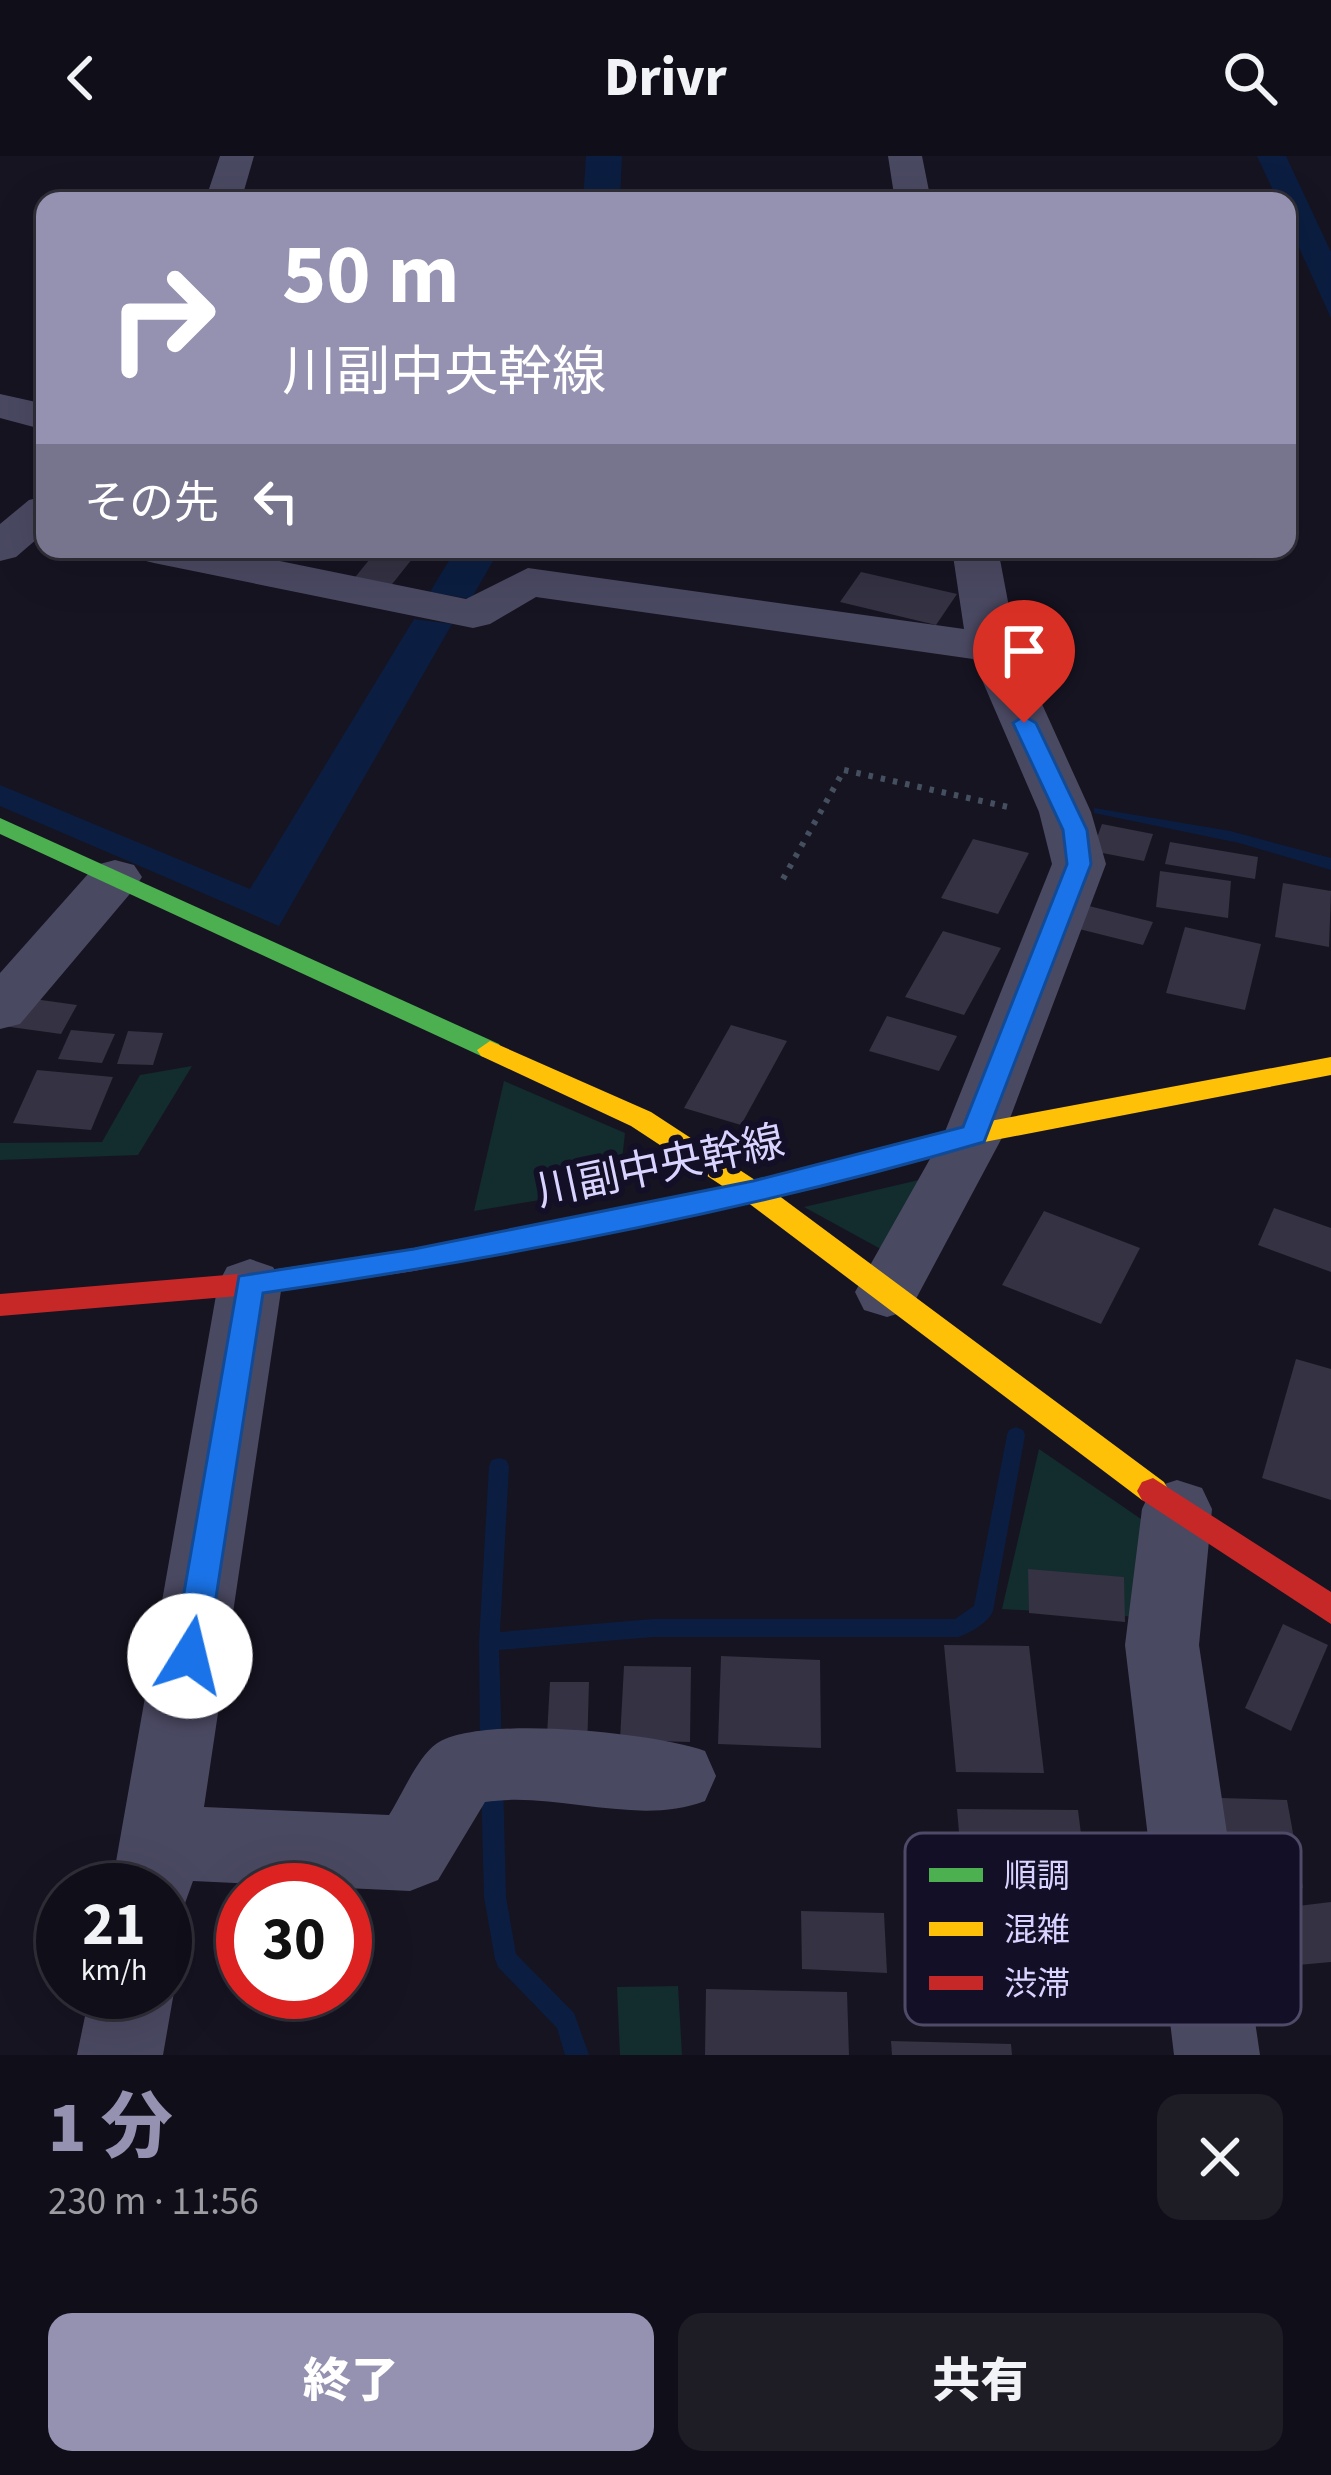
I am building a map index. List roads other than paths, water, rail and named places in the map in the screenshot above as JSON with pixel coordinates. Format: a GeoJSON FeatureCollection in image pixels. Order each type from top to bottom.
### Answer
{"type":"FeatureCollection","features":[{"type":"Feature","properties":{"kind":"street"},"geometry":{"type":"LineString","coordinates":[[226,192],[237,156]]}},
{"type":"Feature","properties":{"kind":"street"},"geometry":{"type":"LineString","coordinates":[[904,156],[911,192]]}},
{"type":"Feature","properties":{"kind":"street"},"geometry":{"type":"LineString","coordinates":[[0,406],[36,415]]}},
{"type":"Feature","properties":{"kind":"street"},"geometry":{"type":"LineString","coordinates":[[198,558],[473,614],[528,582],[992,647]]}},
{"type":"Feature","properties":{"kind":"street"},"geometry":{"type":"LineString","coordinates":[[887,1292],[974,1135],[1079,864],[1075,830],[1056,799],[992,647],[977,558]]}},
{"type":"Feature","properties":{"kind":"street"},"geometry":{"type":"LineString","coordinates":[[0,825],[641,1119],[753,1191],[1178,1509],[1331,1610]]}},
{"type":"Feature","properties":{"kind":"street"},"geometry":{"type":"LineString","coordinates":[[0,1010],[115,877]]}},
{"type":"Feature","properties":{"kind":"street","name":"川副中央幹線"},"geometry":{"type":"LineString","coordinates":[[0,1305],[250,1284],[414,1260],[753,1191],[974,1135],[1331,1066]]}},
{"type":"Feature","properties":{"kind":"street"},"geometry":{"type":"LineString","coordinates":[[156,1863],[250,1284]]}},
{"type":"Feature","properties":{"kind":"street"},"geometry":{"type":"LineString","coordinates":[[1178,1509],[1162,1645],[1187,1833]]}},
{"type":"Feature","properties":{"kind":"street"},"geometry":{"type":"LineString","coordinates":[[192,1864],[410,1853],[488,1766],[676,1777]]}},
{"type":"Feature","properties":{"kind":"street"},"geometry":{"type":"LineString","coordinates":[[120,2055],[127,2019]]}},
{"type":"Feature","properties":{"kind":"street"},"geometry":{"type":"LineString","coordinates":[[1212,2025],[1216,2055]]}},
{"type":"Feature","properties":{"kind":"water"},"geometry":{"type":"Polygon","coordinates":[[[586,156],[622,156],[620,192],[584,192],[586,156]]]}},
{"type":"Feature","properties":{"kind":"water"},"geometry":{"type":"Polygon","coordinates":[[[1257,156],[1286,156],[1331,252],[1331,318],[1296,241],[1296,192],[1274,192],[1257,156]]]}},
{"type":"Feature","properties":{"kind":"water"},"geometry":{"type":"Polygon","coordinates":[[[451,558],[495,558],[471,599],[430,592],[451,558]]]}},
{"type":"Feature","properties":{"kind":"water"},"geometry":{"type":"Polygon","coordinates":[[[414,619],[452,624],[279,926],[0,806],[0,785],[250,889],[414,619]]]}},
{"type":"Feature","properties":{"kind":"water"},"geometry":{"type":"Polygon","coordinates":[[[1094,808],[1230,831],[1331,858],[1331,870],[1239,843],[1094,813],[1094,808]]]}},
{"type":"Feature","properties":{"kind":"waterway"},"geometry":{"type":"LineString","coordinates":[[489,1642],[653,1628],[958,1628],[983,1611],[1016,1435]]}},
{"type":"Feature","properties":{"kind":"waterway"},"geometry":{"type":"LineString","coordinates":[[489,1642],[499,1466]]}},
{"type":"Feature","properties":{"kind":"waterway"},"geometry":{"type":"LineString","coordinates":[[489,1642],[491,1753]]}},
{"type":"Feature","properties":{"kind":"waterway"},"geometry":{"type":"LineString","coordinates":[[492,1778],[495,1897],[506,1959],[566,2021],[577,2055]]}}]}
